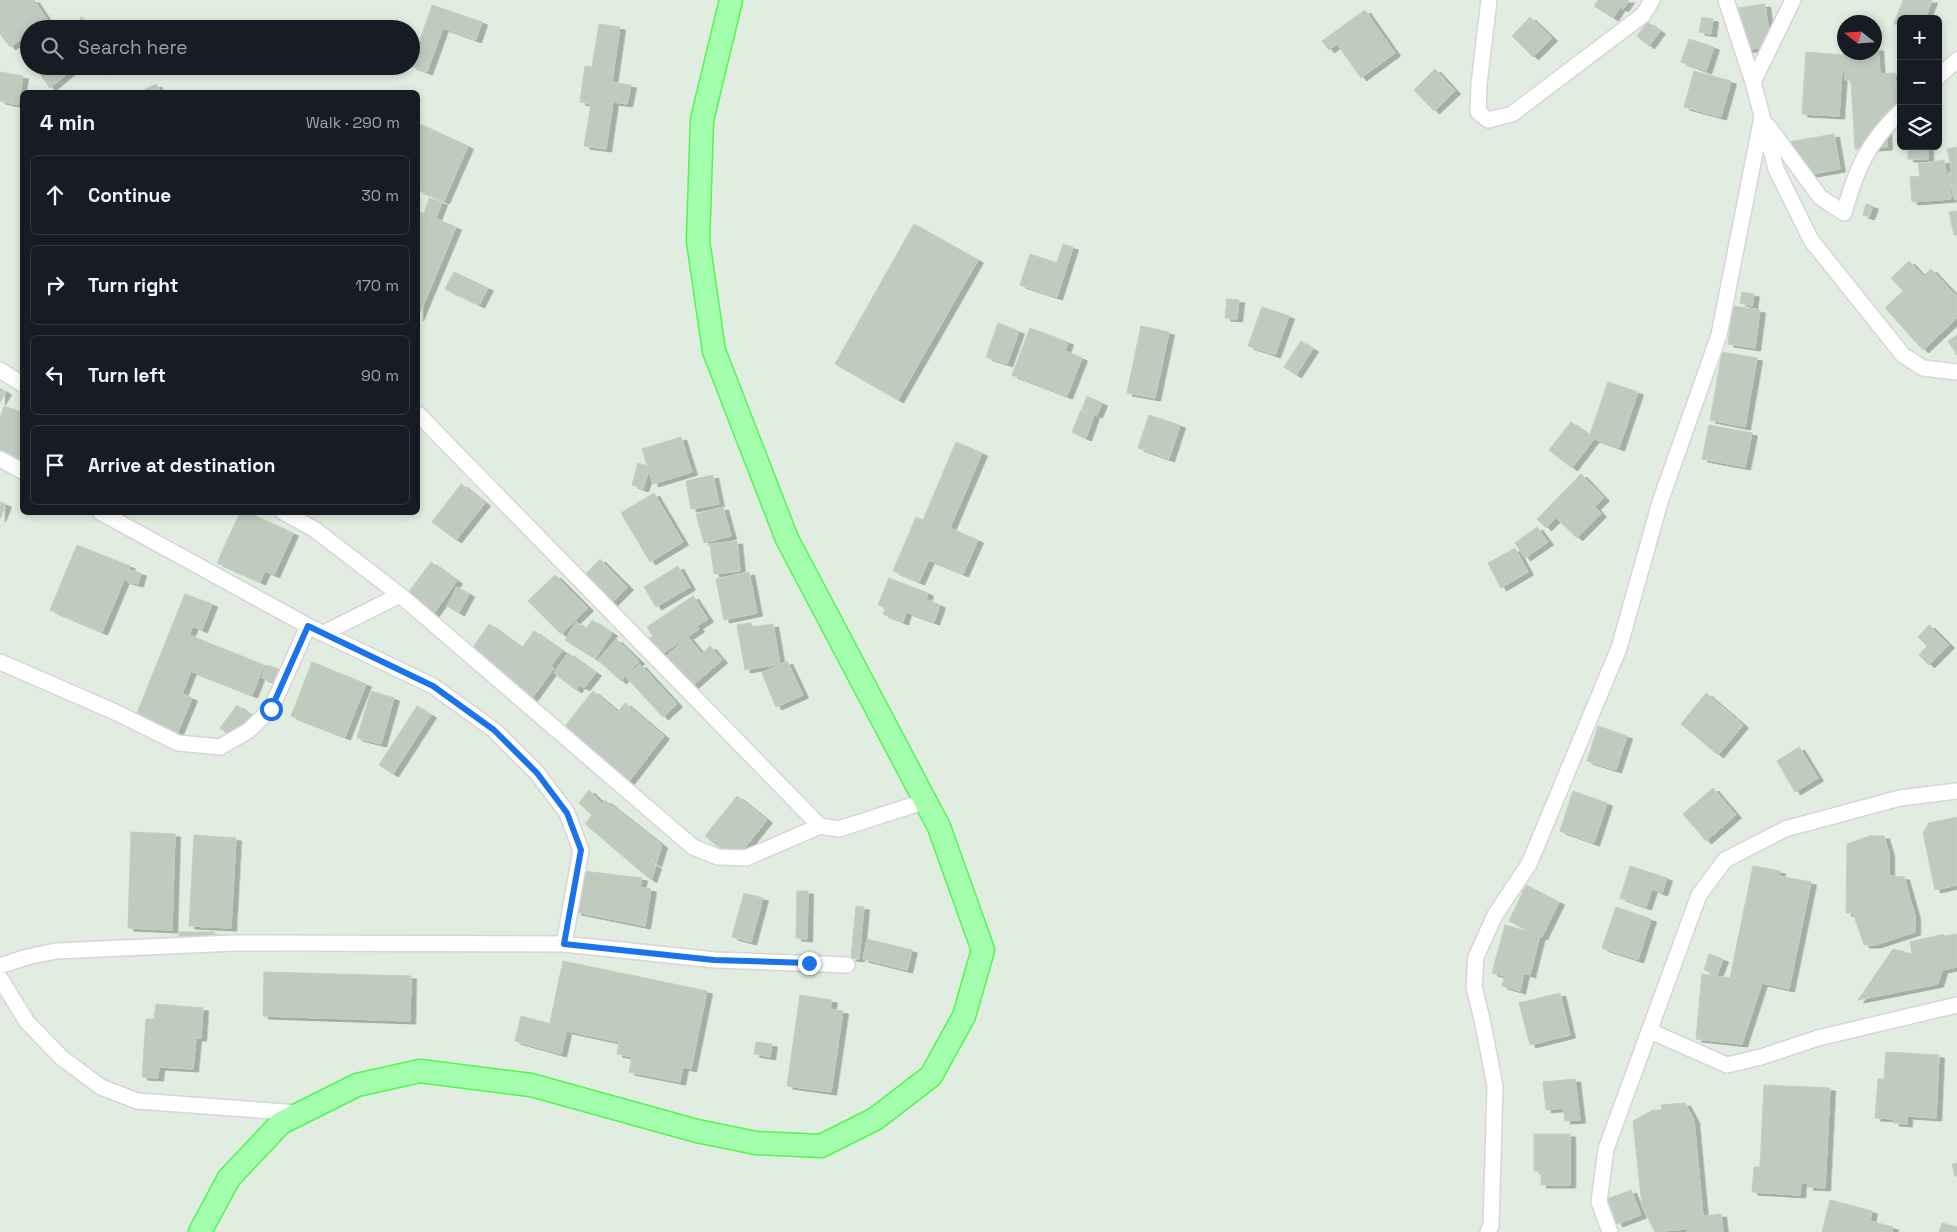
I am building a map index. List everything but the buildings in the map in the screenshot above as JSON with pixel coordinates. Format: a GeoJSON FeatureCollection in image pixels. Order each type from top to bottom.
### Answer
{"type":"FeatureCollection","features":[{"type":"Feature","properties":{"kind":"main road"},"geometry":{"type":"LineString","coordinates":[[200,1232],[229,1178],[281,1123],[357,1085],[420,1071],[530,1085],[697,1132],[756,1143],[821,1146],[875,1118],[931,1076],[964,1016],[983,950],[939,827],[787,539],[714,351],[698,241],[702,120],[731,0]]}},
{"type":"Feature","properties":{"kind":"street"},"geometry":{"type":"LineString","coordinates":[[1489,0],[1479,84],[1478,112],[1488,120],[1512,114],[1643,15],[1652,0]]}},
{"type":"Feature","properties":{"kind":"street"},"geometry":{"type":"LineString","coordinates":[[1726,0],[1753,82],[1776,169],[1811,240],[1903,355],[1923,368],[1957,372]]}},
{"type":"Feature","properties":{"kind":"street"},"geometry":{"type":"LineString","coordinates":[[1753,82],[1793,0]]}},
{"type":"Feature","properties":{"kind":"street"},"geometry":{"type":"LineString","coordinates":[[1942,73],[1957,60]]}},
{"type":"Feature","properties":{"kind":"street"},"geometry":{"type":"LineString","coordinates":[[1762,118],[1820,197],[1844,213],[1856,172],[1880,132],[1897,114]]}},
{"type":"Feature","properties":{"kind":"street"},"geometry":{"type":"LineString","coordinates":[[1488,1232],[1491,1226],[1495,1086],[1474,987],[1476,957],[1496,915],[1530,864],[1620,648],[1660,502],[1719,335],[1736,258],[1762,118]]}},
{"type":"Feature","properties":{"kind":"street"},"geometry":{"type":"LineString","coordinates":[[0,370],[20,383]]}},
{"type":"Feature","properties":{"kind":"street"},"geometry":{"type":"LineString","coordinates":[[420,416],[820,826]]}},
{"type":"Feature","properties":{"kind":"street"},"geometry":{"type":"LineString","coordinates":[[0,458],[20,470]]}},
{"type":"Feature","properties":{"kind":"street"},"geometry":{"type":"LineString","coordinates":[[105,515],[308,626],[433,686],[494,730],[537,773],[567,813],[581,850],[564,944]]}},
{"type":"Feature","properties":{"kind":"street"},"geometry":{"type":"LineString","coordinates":[[288,515],[314,529],[400,595],[693,847],[718,858],[746,858],[820,826],[839,829],[926,801]]}},
{"type":"Feature","properties":{"kind":"street"},"geometry":{"type":"LineString","coordinates":[[324,633],[400,595]]}},
{"type":"Feature","properties":{"kind":"street"},"geometry":{"type":"LineString","coordinates":[[0,662],[113,711],[178,743],[220,746],[248,731],[271,709],[308,626]]}},
{"type":"Feature","properties":{"kind":"street"},"geometry":{"type":"LineString","coordinates":[[1610,1232],[1600,1202],[1606,1149],[1699,896],[1725,860],[1785,829],[1900,798],[1957,791]]}},
{"type":"Feature","properties":{"kind":"street"},"geometry":{"type":"LineString","coordinates":[[0,966],[27,957],[56,951],[224,943],[564,944],[714,960],[847,965]]}},
{"type":"Feature","properties":{"kind":"street"},"geometry":{"type":"LineString","coordinates":[[0,978],[27,1022],[62,1058],[101,1088],[137,1101],[301,1113]]}},
{"type":"Feature","properties":{"kind":"street"},"geometry":{"type":"LineString","coordinates":[[1650,1031],[1727,1065],[1761,1057],[1818,1038],[1957,1004]]}},
{"type":"Feature","properties":{"kind":"route"},"geometry":{"type":"LineString","coordinates":[[271,709],[308,626],[433,686],[494,730],[537,773],[567,813],[581,850],[564,944],[714,960],[809,963]]}}]}
